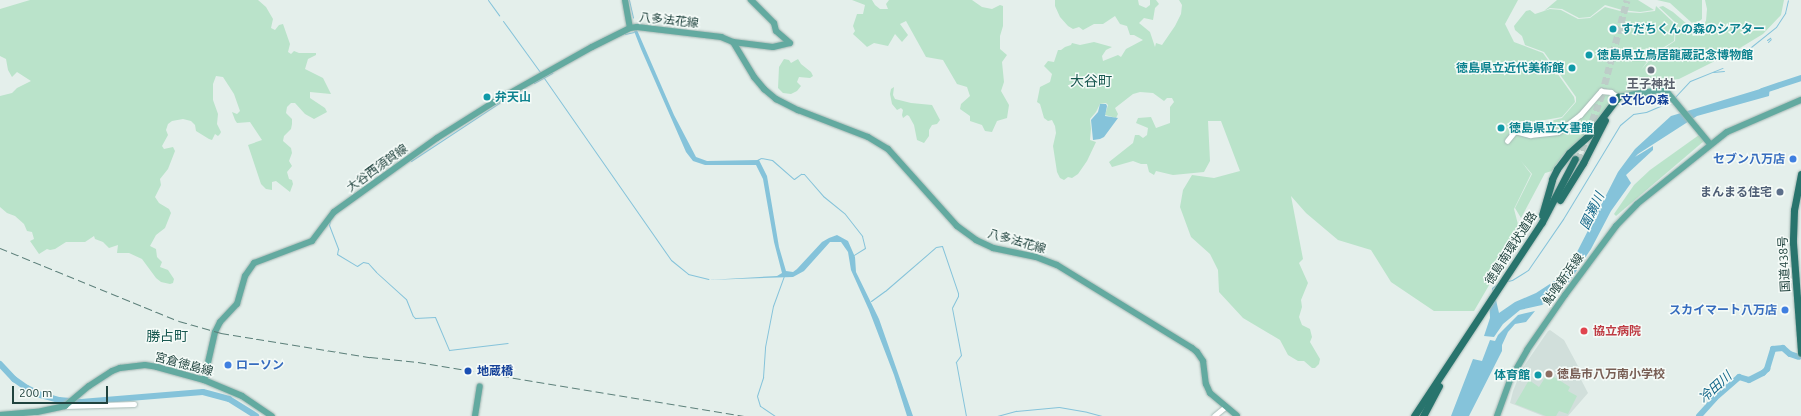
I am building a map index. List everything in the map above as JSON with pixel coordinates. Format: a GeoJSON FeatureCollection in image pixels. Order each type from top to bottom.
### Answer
{"type":"FeatureCollection","features":[{"type":"Feature","properties":{"kind":"highway"},"geometry":{"type":"LineString","coordinates":[[1536,238],[1583,163],[1619,97]]}},
{"type":"Feature","properties":{"kind":"highway"},"geometry":{"type":"LineString","coordinates":[[1522,253],[1545,209],[1552,179],[1557,169],[1570,153],[1592,132],[1619,97]]}},
{"type":"Feature","properties":{"kind":"highway","name":"徳島南環状道路"},"geometry":{"type":"LineString","coordinates":[[1461,346],[1511,271],[1554,202],[1576,160],[1560,196],[1536,238],[1511,271]]}},
{"type":"Feature","properties":{"kind":"highway","name":"国道438号"},"geometry":{"type":"LineString","coordinates":[[1801,174],[1794,210],[1793,243],[1801,353]]}},
{"type":"Feature","properties":{"kind":"highway"},"geometry":{"type":"LineString","coordinates":[[1414,416],[1461,346]]}},
{"type":"Feature","properties":{"kind":"highway"},"geometry":{"type":"LineString","coordinates":[[1423,416],[1461,346]]}},
{"type":"Feature","properties":{"kind":"main road","name":"八多法花線"},"geometry":{"type":"LineString","coordinates":[[625,0],[630,28],[652,28],[680,31],[721,37],[733,42],[773,47],[790,43],[776,31],[774,23],[751,0]]}},
{"type":"Feature","properties":{"kind":"main road","name":"大谷西須賀線"},"geometry":{"type":"LineString","coordinates":[[204,380],[215,332],[220,322],[237,304],[245,276],[254,263],[312,241],[334,212],[437,138],[500,99],[592,47],[630,28]]}},
{"type":"Feature","properties":{"kind":"main road","name":"八多法花線"},"geometry":{"type":"LineString","coordinates":[[733,42],[754,77],[764,89],[776,98],[798,110],[868,137],[888,149],[957,226],[976,240],[993,248],[1036,257],[1057,265],[1192,348],[1197,352],[1203,361],[1208,391],[1237,416]]}},
{"type":"Feature","properties":{"kind":"main road"},"geometry":{"type":"LineString","coordinates":[[1619,97],[1659,90],[1669,94],[1709,143]]}},
{"type":"Feature","properties":{"kind":"main road","name":"鮎喰新浜線"},"geometry":{"type":"LineString","coordinates":[[1498,416],[1518,364],[1565,295],[1616,226],[1637,204],[1709,143],[1739,125],[1801,100]]}},
{"type":"Feature","properties":{"kind":"main road","name":"宮倉徳島線"},"geometry":{"type":"LineString","coordinates":[[0,415],[37,412],[66,406],[76,399],[88,386],[112,371],[126,367],[145,365],[204,380],[242,396],[272,416]]}},
{"type":"Feature","properties":{"kind":"main road"},"geometry":{"type":"LineString","coordinates":[[475,416],[480,386]]}},
{"type":"Feature","properties":{"kind":"street"},"geometry":{"type":"LineString","coordinates":[[1507,141],[1515,131],[1530,135],[1558,132],[1580,115],[1601,91],[1611,92],[1619,97]]}},
{"type":"Feature","properties":{"kind":"street"},"geometry":{"type":"LineString","coordinates":[[66,406],[134,404]]}},
{"type":"Feature","properties":{"kind":"street"},"geometry":{"type":"LineString","coordinates":[[1214,416],[1225,407]]}},
{"type":"Feature","properties":{"kind":"shaded area","name":"徳島市八万南小学校"},"geometry":{"type":"Polygon","coordinates":[[[1550,330],[1564,340],[1579,368],[1576,370],[1588,393],[1568,416],[1543,416],[1510,403],[1522,369],[1550,330]]]}},
{"type":"Feature","properties":{"kind":"green space"},"geometry":{"type":"Polygon","coordinates":[[[30,0],[258,0],[266,7],[273,19],[271,28],[275,30],[279,25],[283,24],[290,44],[288,52],[291,54],[294,51],[299,53],[316,53],[316,55],[308,59],[305,69],[323,78],[331,94],[310,92],[310,98],[325,108],[327,112],[314,119],[305,114],[295,103],[291,103],[287,107],[286,113],[292,119],[292,124],[291,129],[284,136],[283,141],[291,148],[292,153],[289,161],[292,166],[287,172],[289,179],[292,180],[293,184],[290,192],[276,181],[272,182],[272,190],[266,189],[261,184],[248,145],[262,140],[250,122],[237,123],[232,112],[237,114],[240,111],[234,94],[223,77],[216,76],[213,84],[213,100],[218,114],[217,124],[221,132],[220,134],[218,136],[215,134],[212,140],[196,131],[195,125],[191,121],[183,119],[172,121],[168,124],[166,130],[168,135],[162,146],[164,149],[173,147],[175,151],[168,169],[160,179],[161,185],[155,197],[159,203],[169,209],[171,213],[165,228],[156,235],[150,246],[156,249],[157,257],[162,262],[160,267],[168,270],[174,279],[173,283],[170,284],[161,282],[156,278],[142,259],[129,253],[117,253],[118,245],[109,248],[103,242],[95,239],[94,236],[85,242],[66,242],[55,249],[47,249],[39,254],[30,241],[34,239],[32,232],[27,231],[24,224],[15,216],[7,213],[0,207],[0,96],[12,93],[17,88],[31,81],[17,72],[12,77],[8,70],[6,59],[0,56],[0,9],[30,0]]]}},
{"type":"Feature","properties":{"kind":"green space"},"geometry":{"type":"Polygon","coordinates":[[[852,0],[872,0],[880,9],[888,9],[886,4],[889,0],[972,0],[982,7],[992,9],[1000,5],[1003,6],[1003,26],[1000,36],[1000,49],[1007,55],[1002,62],[1004,82],[1001,91],[1009,105],[1007,118],[997,121],[992,132],[985,131],[982,125],[970,121],[970,116],[960,109],[961,104],[970,96],[967,87],[957,84],[943,60],[926,57],[906,21],[900,24],[908,35],[902,42],[895,34],[888,46],[874,43],[867,47],[853,34],[855,31],[853,26],[857,14],[863,14],[865,5],[852,0]]]}},
{"type":"Feature","properties":{"kind":"green space"},"geometry":{"type":"Polygon","coordinates":[[[1055,0],[1138,0],[1139,5],[1146,8],[1150,5],[1150,0],[1156,0],[1159,4],[1155,8],[1153,20],[1144,18],[1139,23],[1150,32],[1155,47],[1156,43],[1162,45],[1175,26],[1181,14],[1182,5],[1179,0],[1518,0],[1505,24],[1514,42],[1543,53],[1574,97],[1575,102],[1562,117],[1528,123],[1543,123],[1562,118],[1576,102],[1576,97],[1544,52],[1525,45],[1522,36],[1515,30],[1514,26],[1526,11],[1530,10],[1535,14],[1550,9],[1561,10],[1578,19],[1590,18],[1605,7],[1624,12],[1640,13],[1655,11],[1656,6],[1675,24],[1674,41],[1653,54],[1641,70],[1654,55],[1675,41],[1676,23],[1659,7],[1663,6],[1687,24],[1699,28],[1706,21],[1707,9],[1705,0],[1784,0],[1781,15],[1763,34],[1735,51],[1679,79],[1642,82],[1641,92],[1617,94],[1583,137],[1562,156],[1552,171],[1545,173],[1521,218],[1515,208],[1532,174],[1521,161],[1531,174],[1514,209],[1520,232],[1474,311],[1434,311],[1391,282],[1371,250],[1338,240],[1306,213],[1291,196],[1303,259],[1299,263],[1308,283],[1301,300],[1302,307],[1299,317],[1302,325],[1310,329],[1312,337],[1310,342],[1320,359],[1319,364],[1315,368],[1312,368],[1304,361],[1298,361],[1288,355],[1280,340],[1243,318],[1219,292],[1218,270],[1210,254],[1191,237],[1180,207],[1183,190],[1192,175],[1214,178],[1240,171],[1221,121],[1208,121],[1210,161],[1204,172],[1173,175],[1156,171],[1154,175],[1149,172],[1147,164],[1141,164],[1133,161],[1112,167],[1109,162],[1133,143],[1135,135],[1139,135],[1143,138],[1147,135],[1148,128],[1136,123],[1138,118],[1151,117],[1156,128],[1170,123],[1170,107],[1174,102],[1172,98],[1167,98],[1164,101],[1153,93],[1140,92],[1133,94],[1115,108],[1118,114],[1116,118],[1105,115],[1108,105],[1106,103],[1100,104],[1090,119],[1090,140],[1096,142],[1087,161],[1078,174],[1072,178],[1068,177],[1064,180],[1060,178],[1057,172],[1053,146],[1056,133],[1055,126],[1052,120],[1048,121],[1044,118],[1040,104],[1037,102],[1040,87],[1050,82],[1052,74],[1044,66],[1048,61],[1054,62],[1058,50],[1071,45],[1072,43],[1080,45],[1094,42],[1112,47],[1106,50],[1102,56],[1103,61],[1118,55],[1121,57],[1126,49],[1143,40],[1134,35],[1130,35],[1127,26],[1120,24],[1115,16],[1103,24],[1094,24],[1083,30],[1079,27],[1073,29],[1060,17],[1055,6],[1055,0]]]}},
{"type":"Feature","properties":{"kind":"green space"},"geometry":{"type":"Polygon","coordinates":[[[1557,0],[1638,0],[1654,10],[1640,12],[1622,10],[1605,5],[1590,17],[1579,18],[1562,9],[1550,8],[1544,11],[1557,0]]]}},
{"type":"Feature","properties":{"kind":"green space"},"geometry":{"type":"Polygon","coordinates":[[[1657,0],[1702,0],[1702,19],[1697,23],[1692,23],[1670,3],[1657,0]]]}},
{"type":"Feature","properties":{"kind":"green space"},"geometry":{"type":"Polygon","coordinates":[[[784,59],[789,60],[791,63],[798,59],[813,76],[810,78],[799,77],[797,82],[801,86],[797,91],[791,94],[783,93],[778,88],[779,67],[784,59]]]}},
{"type":"Feature","properties":{"kind":"green space"},"geometry":{"type":"Polygon","coordinates":[[[894,87],[893,95],[895,99],[911,103],[932,105],[940,120],[937,124],[932,125],[929,130],[929,136],[924,143],[917,140],[914,125],[909,116],[907,115],[903,118],[903,110],[901,108],[897,110],[892,104],[890,94],[891,89],[894,87]]]}},
{"type":"Feature","properties":{"kind":"green space"},"geometry":{"type":"Polygon","coordinates":[[[1699,135],[1704,141],[1616,216],[1614,214],[1634,185],[1650,170],[1699,135]]]}},
{"type":"Feature","properties":{"kind":"green space"},"geometry":{"type":"Polygon","coordinates":[[[1548,373],[1570,387],[1568,391],[1577,396],[1568,414],[1559,411],[1556,416],[1546,416],[1515,404],[1529,380],[1539,387],[1548,373]]]}},
{"type":"Feature","properties":{"kind":"water"},"geometry":{"type":"Polygon","coordinates":[[[637,30],[674,115],[696,157],[707,161],[759,160],[767,176],[779,247],[786,271],[793,272],[797,269],[822,242],[829,238],[837,235],[848,241],[855,257],[856,272],[879,319],[913,416],[907,416],[894,375],[869,310],[851,270],[848,252],[841,242],[830,242],[804,271],[793,277],[708,280],[777,276],[782,273],[774,242],[763,179],[756,165],[705,165],[693,161],[686,152],[641,49],[634,31],[637,30]]]}},
{"type":"Feature","properties":{"kind":"water"},"geometry":{"type":"Polygon","coordinates":[[[1770,86],[1769,96],[1697,116],[1638,154],[1635,157],[1653,146],[1653,150],[1626,175],[1631,183],[1611,211],[1591,249],[1569,282],[1562,286],[1556,295],[1542,305],[1520,310],[1503,324],[1494,337],[1484,336],[1490,318],[1489,296],[1496,300],[1499,313],[1515,302],[1536,293],[1556,280],[1577,252],[1618,172],[1635,149],[1671,116],[1770,86]]]}},
{"type":"Feature","properties":{"kind":"water"},"geometry":{"type":"Polygon","coordinates":[[[1100,104],[1106,104],[1107,106],[1105,116],[1118,118],[1104,137],[1093,140],[1091,120],[1098,112],[1100,104]]]}},
{"type":"Feature","properties":{"kind":"water"},"geometry":{"type":"Polygon","coordinates":[[[1535,311],[1526,322],[1515,324],[1508,332],[1502,345],[1502,351],[1469,416],[1451,416],[1473,359],[1482,361],[1490,340],[1495,341],[1498,335],[1518,315],[1535,311]]]}},
{"type":"Feature","properties":{"kind":"waterway"},"geometry":{"type":"LineString","coordinates":[[488,0],[499,15]]}},
{"type":"Feature","properties":{"kind":"waterway"},"geometry":{"type":"LineString","coordinates":[[629,0],[633,18]]}},
{"type":"Feature","properties":{"kind":"waterway"},"geometry":{"type":"LineString","coordinates":[[1736,59],[1776,27],[1785,13],[1788,0]]}},
{"type":"Feature","properties":{"kind":"waterway"},"geometry":{"type":"LineString","coordinates":[[503,21],[540,72]]}},
{"type":"Feature","properties":{"kind":"waterway"},"geometry":{"type":"LineString","coordinates":[[625,34],[634,32]]}},
{"type":"Feature","properties":{"kind":"waterway"},"geometry":{"type":"LineString","coordinates":[[1768,42],[1771,39]]}},
{"type":"Feature","properties":{"kind":"waterway"},"geometry":{"type":"LineString","coordinates":[[1675,97],[1690,81],[1722,68]]}},
{"type":"Feature","properties":{"kind":"waterway"},"geometry":{"type":"LineString","coordinates":[[1713,72],[1724,71]]}},
{"type":"Feature","properties":{"kind":"waterway"},"geometry":{"type":"LineString","coordinates":[[534,83],[552,73]]}},
{"type":"Feature","properties":{"kind":"waterway"},"geometry":{"type":"LineString","coordinates":[[544,78],[671,260],[688,274],[708,279]]}},
{"type":"Feature","properties":{"kind":"waterway","name":"園瀬川"},"geometry":{"type":"LineString","coordinates":[[1762,91],[1801,78]]}},
{"type":"Feature","properties":{"kind":"waterway"},"geometry":{"type":"LineString","coordinates":[[411,161],[505,99]]}},
{"type":"Feature","properties":{"kind":"waterway"},"geometry":{"type":"LineString","coordinates":[[1508,281],[1528,270],[1563,219],[1620,125],[1633,114],[1646,112],[1672,101]]}},
{"type":"Feature","properties":{"kind":"waterway"},"geometry":{"type":"LineString","coordinates":[[757,160],[761,158],[772,160],[794,179],[801,174],[804,174],[823,196],[845,214],[862,236],[865,248],[854,255]]}},
{"type":"Feature","properties":{"kind":"waterway"},"geometry":{"type":"LineString","coordinates":[[330,221],[329,225],[338,249],[337,254],[357,266],[363,262],[368,263],[406,299],[415,318],[435,317],[449,350],[508,343]]}},
{"type":"Feature","properties":{"kind":"waterway"},"geometry":{"type":"LineString","coordinates":[[871,301],[885,291],[936,247],[942,246],[958,293],[952,308],[961,355],[956,362],[966,416]]}},
{"type":"Feature","properties":{"kind":"waterway"},"geometry":{"type":"LineString","coordinates":[[775,416],[760,406],[757,396],[763,377],[765,347],[773,306],[784,276]]}},
{"type":"Feature","properties":{"kind":"waterway"},"geometry":{"type":"LineString","coordinates":[[1493,292],[1492,288],[1499,283]]}},
{"type":"Feature","properties":{"kind":"waterway","name":"冷田川"},"geometry":{"type":"LineString","coordinates":[[1699,416],[1715,398],[1739,377],[1749,380],[1763,373],[1767,369],[1773,349],[1783,348],[1790,354],[1799,357]]}},
{"type":"Feature","properties":{"kind":"waterway"},"geometry":{"type":"LineString","coordinates":[[0,364],[14,379],[27,388],[41,395],[59,400],[81,402],[203,392],[229,399],[256,416]]}},
{"type":"Feature","properties":{"kind":"waterway"},"geometry":{"type":"LineString","coordinates":[[997,416],[1016,411],[1059,407],[1102,416]]}},
{"type":"Feature","properties":{"kind":"tunnel"},"geometry":{"type":"LineString","coordinates":[[1578,160],[1602,94],[1627,0]]}},
{"type":"Feature","properties":{"kind":"railway"},"geometry":{"type":"LineString","coordinates":[[0,248],[179,321],[221,333],[370,357],[418,362],[745,416]]}},
{"type":"Feature","properties":{"kind":"place","name":"すだちくんの森のシアター"},"geometry":{"type":"Point","coordinates":[1613,29]}},
{"type":"Feature","properties":{"kind":"place","name":"徳島県立鳥居龍蔵記念博物館"},"geometry":{"type":"Point","coordinates":[1589,55]}},
{"type":"Feature","properties":{"kind":"place","name":"徳島県立近代美術館"},"geometry":{"type":"Point","coordinates":[1572,68]}},
{"type":"Feature","properties":{"kind":"place","name":"王子神社"},"geometry":{"type":"Point","coordinates":[1651,70]}},
{"type":"Feature","properties":{"kind":"place","name":"弁天山"},"geometry":{"type":"Point","coordinates":[487,97]}},
{"type":"Feature","properties":{"kind":"place","name":"文化の森"},"geometry":{"type":"Point","coordinates":[1613,100]}},
{"type":"Feature","properties":{"kind":"place","name":"徳島県立文書館"},"geometry":{"type":"Point","coordinates":[1501,128]}},
{"type":"Feature","properties":{"kind":"place","name":"セブン八万店"},"geometry":{"type":"Point","coordinates":[1793,159]}},
{"type":"Feature","properties":{"kind":"place","name":"まんまる住宅"},"geometry":{"type":"Point","coordinates":[1780,192]}},
{"type":"Feature","properties":{"kind":"place","name":"スカイマート八万店"},"geometry":{"type":"Point","coordinates":[1785,310]}},
{"type":"Feature","properties":{"kind":"place","name":"協立病院"},"geometry":{"type":"Point","coordinates":[1584,331]}},
{"type":"Feature","properties":{"kind":"place","name":"ローソン"},"geometry":{"type":"Point","coordinates":[228,365]}},
{"type":"Feature","properties":{"kind":"place","name":"地蔵橋"},"geometry":{"type":"Point","coordinates":[468,371]}},
{"type":"Feature","properties":{"kind":"place","name":"徳島市八万南小学校"},"geometry":{"type":"Point","coordinates":[1549,374]}},
{"type":"Feature","properties":{"kind":"place","name":"体育館"},"geometry":{"type":"Point","coordinates":[1538,375]}},
{"type":"Feature","properties":{"kind":"district","name":"大谷町"},"geometry":{"type":"Point","coordinates":[1091,81]}},
{"type":"Feature","properties":{"kind":"district","name":"勝占町"},"geometry":{"type":"Point","coordinates":[167,336]}}]}
